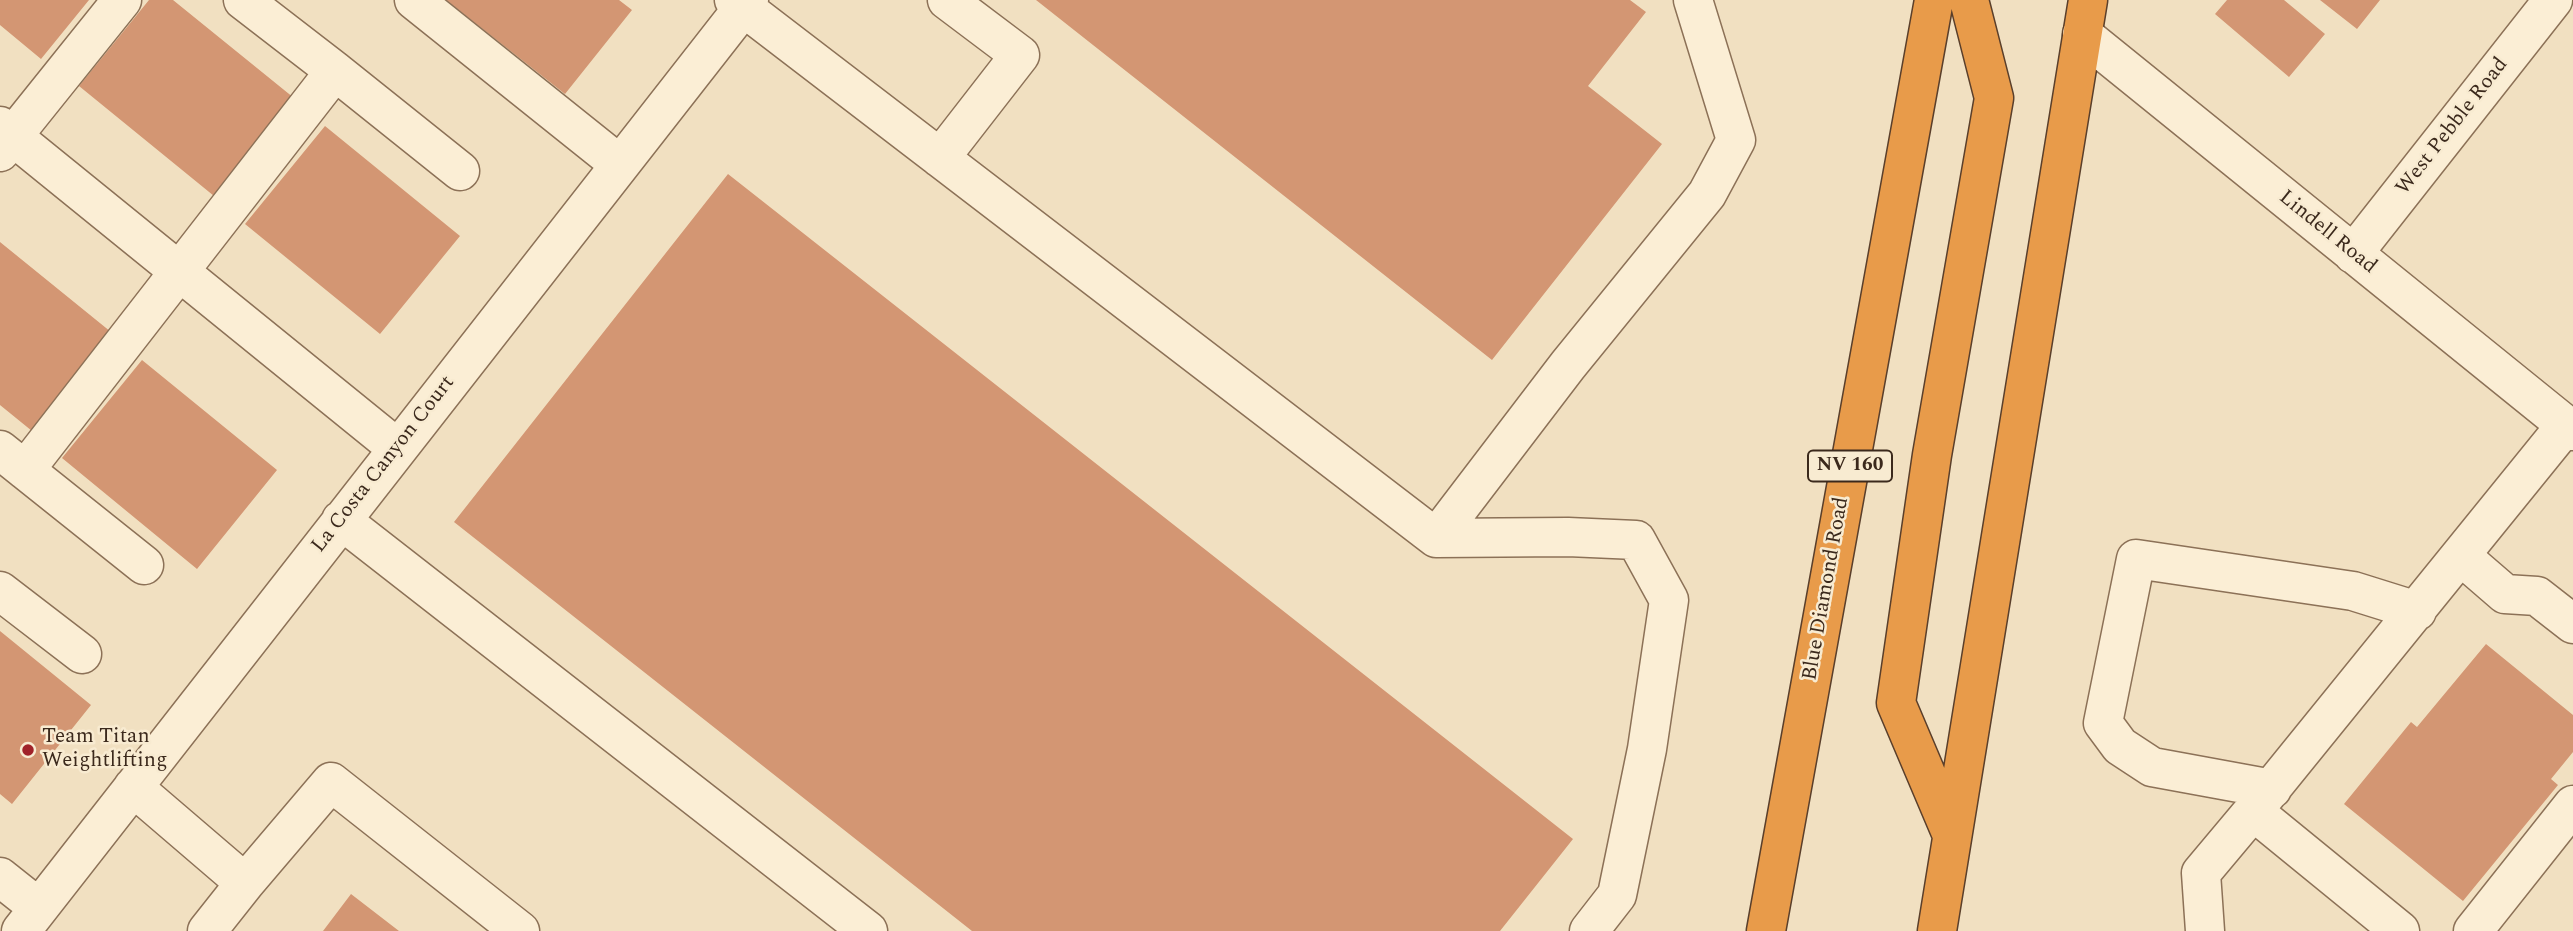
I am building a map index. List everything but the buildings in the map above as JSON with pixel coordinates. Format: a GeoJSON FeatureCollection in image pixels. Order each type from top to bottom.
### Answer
{"type":"FeatureCollection","features":[{"type":"Feature","properties":{"kind":"highway","name":"Blue Diamond Road"},"geometry":{"type":"LineString","coordinates":[[1766,931],[1934,0]]}},
{"type":"Feature","properties":{"kind":"highway"},"geometry":{"type":"LineString","coordinates":[[1952,835],[1896,703],[1932,455],[1994,98],[1969,0]]}},
{"type":"Feature","properties":{"kind":"highway"},"geometry":{"type":"LineString","coordinates":[[1937,931],[2082,11]]}},
{"type":"Feature","properties":{"kind":"street"},"geometry":{"type":"LineString","coordinates":[[121,0],[4,138],[178,271],[397,448]]}},
{"type":"Feature","properties":{"kind":"street"},"geometry":{"type":"LineString","coordinates":[[243,0],[460,171]]}},
{"type":"Feature","properties":{"kind":"street"},"geometry":{"type":"LineString","coordinates":[[414,0],[619,164]]}},
{"type":"Feature","properties":{"kind":"street"},"geometry":{"type":"LineString","coordinates":[[940,158],[1020,55],[947,0]]}},
{"type":"Feature","properties":{"kind":"street"},"geometry":{"type":"LineString","coordinates":[[1436,538],[1568,365],[1707,194],[1736,140],[1693,0]]}},
{"type":"Feature","properties":{"kind":"street","name":"West Pebble Road"},"geometry":{"type":"LineString","coordinates":[[2353,254],[2553,0]]}},
{"type":"Feature","properties":{"kind":"street"},"geometry":{"type":"LineString","coordinates":[[742,3],[1436,538],[1568,537],[1636,540],[1669,600],[1647,749],[1617,895],[1589,931]]}},
{"type":"Feature","properties":{"kind":"street","name":"La Costa Canyon Court"},"geometry":{"type":"LineString","coordinates":[[30,919],[742,3]]}},
{"type":"Feature","properties":{"kind":"street","name":"Lindell Road"},"geometry":{"type":"LineString","coordinates":[[2082,11],[2353,254],[2569,428]]}},
{"type":"Feature","properties":{"kind":"street"},"geometry":{"type":"LineString","coordinates":[[144,565],[12,460],[178,271],[335,71]]}},
{"type":"Feature","properties":{"kind":"street"},"geometry":{"type":"LineString","coordinates":[[2205,931],[2201,873],[2569,428]]}},
{"type":"Feature","properties":{"kind":"street"},"geometry":{"type":"LineString","coordinates":[[341,520],[868,931]]}},
{"type":"Feature","properties":{"kind":"street"},"geometry":{"type":"LineString","coordinates":[[2461,556],[2505,594],[2537,596],[2573,624]]}},
{"type":"Feature","properties":{"kind":"street"},"geometry":{"type":"LineString","coordinates":[[2400,931],[2263,800],[2152,767],[2120,746],[2103,723],[2136,559],[2353,591],[2417,611]]}},
{"type":"Feature","properties":{"kind":"street"},"geometry":{"type":"LineString","coordinates":[[0,591],[82,654]]}},
{"type":"Feature","properties":{"kind":"street"},"geometry":{"type":"LineString","coordinates":[[207,931],[331,782],[520,931]]}},
{"type":"Feature","properties":{"kind":"street"},"geometry":{"type":"LineString","coordinates":[[133,787],[245,883]]}},
{"type":"Feature","properties":{"kind":"street"},"geometry":{"type":"LineString","coordinates":[[2473,931],[2573,805]]}},
{"type":"Feature","properties":{"kind":"street"},"geometry":{"type":"LineString","coordinates":[[0,877],[30,919]]}},
{"type":"Feature","properties":{"kind":"place","name":"Team Titan Weightlifting"},"geometry":{"type":"Point","coordinates":[28,750]}}]}
